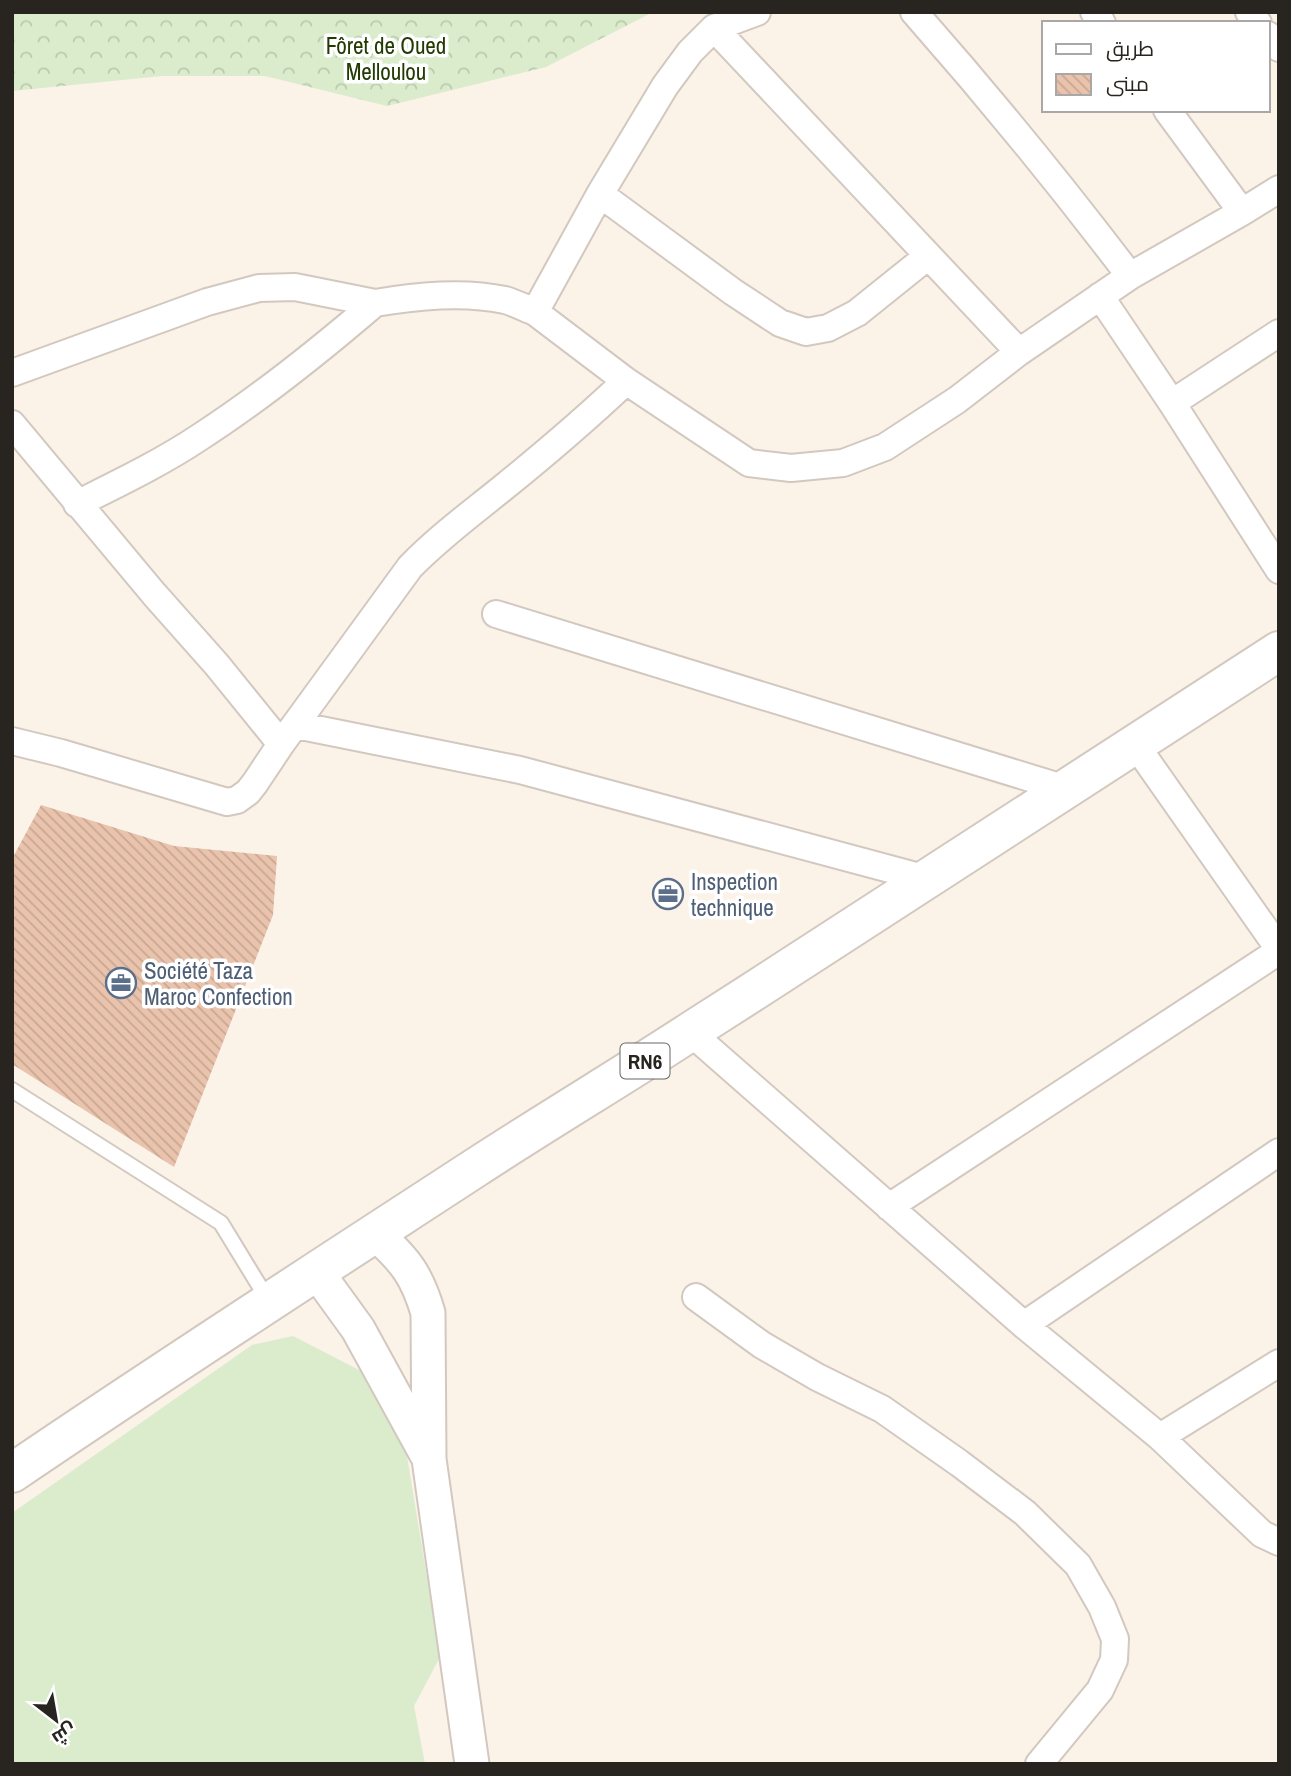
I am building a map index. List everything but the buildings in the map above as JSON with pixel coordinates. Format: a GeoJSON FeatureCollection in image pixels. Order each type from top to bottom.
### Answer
{"type":"FeatureCollection","features":[{"type":"Feature","properties":{"kind":"main road","name":"RN6"},"geometry":{"type":"LineString","coordinates":[[12,1473],[316,1271],[1279,651]]}},
{"type":"Feature","properties":{"kind":"street"},"geometry":{"type":"LineString","coordinates":[[535,312],[600,194],[665,86],[690,52],[714,28],[757,12]]}},
{"type":"Feature","properties":{"kind":"street"},"geometry":{"type":"LineString","coordinates":[[914,12],[1077,205],[1130,276]]}},
{"type":"Feature","properties":{"kind":"street"},"geometry":{"type":"LineString","coordinates":[[714,28],[1019,352]]}},
{"type":"Feature","properties":{"kind":"street"},"geometry":{"type":"LineString","coordinates":[[1168,112],[1242,212]]}},
{"type":"Feature","properties":{"kind":"street"},"geometry":{"type":"LineString","coordinates":[[12,373],[206,302],[259,288],[295,287],[375,303],[412,296],[476,296],[507,301],[535,312],[626,382],[749,463],[791,468],[843,463],[885,447],[957,400],[1019,352],[1130,276],[1279,189]]}},
{"type":"Feature","properties":{"kind":"street"},"geometry":{"type":"LineString","coordinates":[[600,194],[742,298],[780,323],[806,332],[828,328],[857,313],[928,256]]}},
{"type":"Feature","properties":{"kind":"street"},"geometry":{"type":"LineString","coordinates":[[1100,296],[1172,403],[1270,536],[1279,570]]}},
{"type":"Feature","properties":{"kind":"street"},"geometry":{"type":"LineString","coordinates":[[77,504],[152,466],[199,438],[313,356],[375,303]]}},
{"type":"Feature","properties":{"kind":"street"},"geometry":{"type":"LineString","coordinates":[[1172,403],[1279,333]]}},
{"type":"Feature","properties":{"kind":"street"},"geometry":{"type":"LineString","coordinates":[[12,741],[226,802],[237,800],[248,792],[410,567],[433,543],[597,409],[626,382]]}},
{"type":"Feature","properties":{"kind":"street"},"geometry":{"type":"LineString","coordinates":[[12,424],[77,504],[217,665],[288,735],[520,770],[927,880]]}},
{"type":"Feature","properties":{"kind":"street"},"geometry":{"type":"LineString","coordinates":[[496,614],[1066,789]]}},
{"type":"Feature","properties":{"kind":"street"},"geometry":{"type":"LineString","coordinates":[[889,1206],[1279,950],[1135,744]]}},
{"type":"Feature","properties":{"kind":"street"},"geometry":{"type":"LineString","coordinates":[[690,1032],[1024,1325],[1160,1437],[1262,1534],[1279,1542]]}},
{"type":"Feature","properties":{"kind":"street"},"geometry":{"type":"LineString","coordinates":[[1024,1325],[1279,1152]]}},
{"type":"Feature","properties":{"kind":"street"},"geometry":{"type":"LineString","coordinates":[[376,1234],[399,1254],[412,1273],[428,1313],[429,1459],[472,1764]]}},
{"type":"Feature","properties":{"kind":"street"},"geometry":{"type":"LineString","coordinates":[[316,1271],[358,1329],[429,1459]]}},
{"type":"Feature","properties":{"kind":"street"},"geometry":{"type":"LineString","coordinates":[[696,1297],[762,1345],[817,1377],[882,1409],[959,1462],[1025,1513],[1078,1565],[1102,1607],[1115,1639],[1114,1660],[1100,1690],[1039,1764]]}},
{"type":"Feature","properties":{"kind":"street"},"geometry":{"type":"LineString","coordinates":[[1160,1437],[1279,1363]]}},
{"type":"Feature","properties":{"kind":"lane"},"geometry":{"type":"LineString","coordinates":[[12,1090],[221,1223],[269,1302]]}},
{"type":"Feature","properties":{"kind":"green space","name":"Fôret de Oued Melloulou"},"geometry":{"type":"Polygon","coordinates":[[[12,12],[653,12],[546,67],[387,106],[265,76],[162,76],[12,91],[12,12]]]}},
{"type":"Feature","properties":{"kind":"green space"},"geometry":{"type":"Polygon","coordinates":[[[293,1336],[359,1370],[384,1391],[405,1444],[440,1657],[414,1706],[425,1764],[12,1764],[12,1513],[252,1345],[293,1336]]]}},
{"type":"Feature","properties":{"kind":"place","name":"Inspection technique"},"geometry":{"type":"Point","coordinates":[668,894]}},
{"type":"Feature","properties":{"kind":"place","name":"Société Taza Maroc Confection"},"geometry":{"type":"Point","coordinates":[121,983]}}]}
